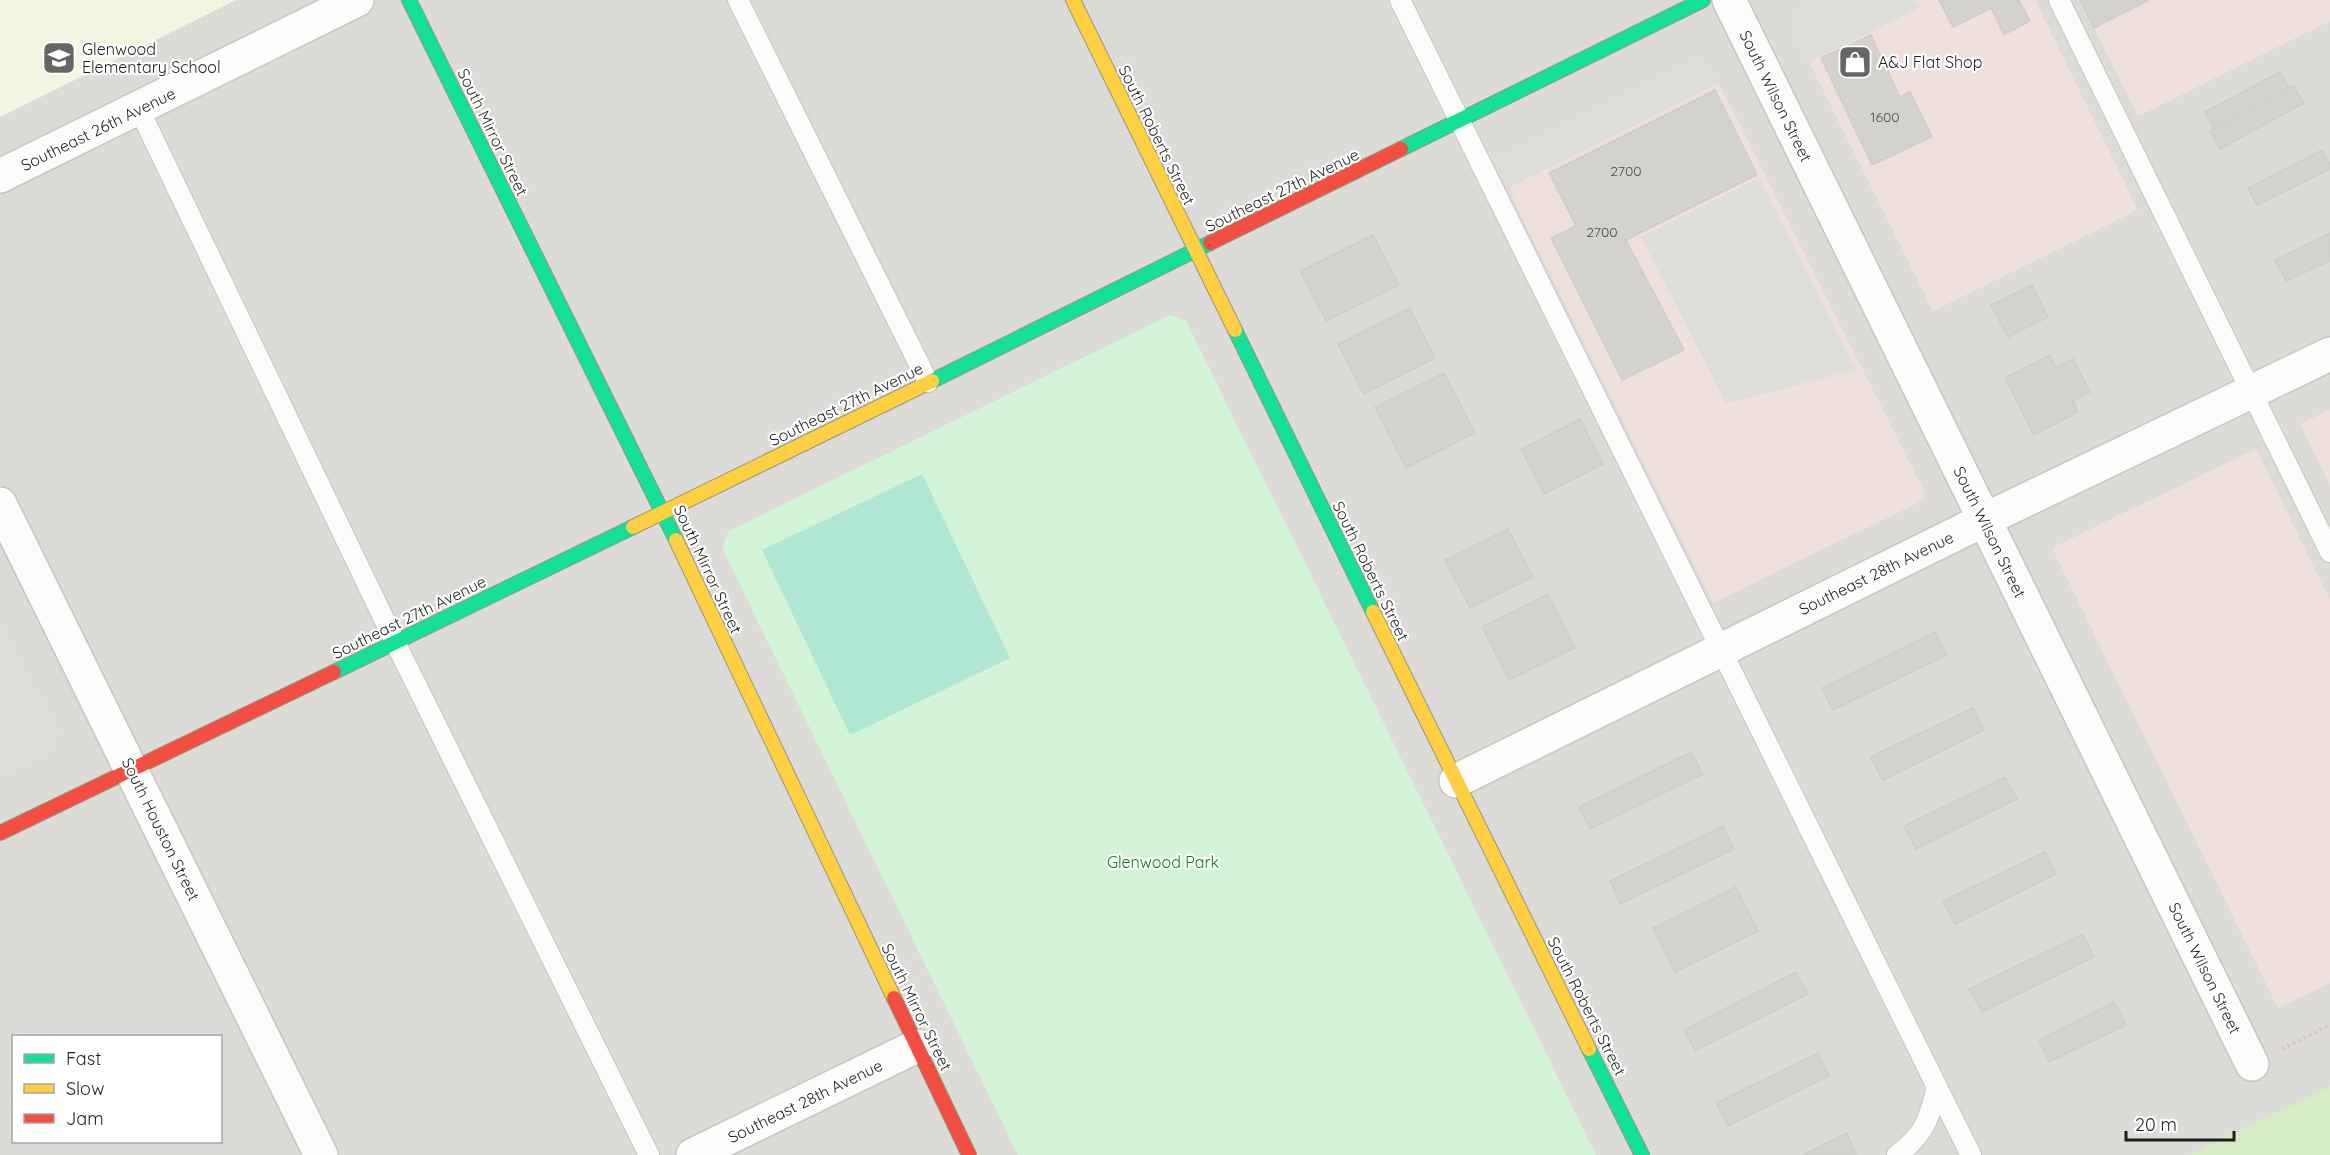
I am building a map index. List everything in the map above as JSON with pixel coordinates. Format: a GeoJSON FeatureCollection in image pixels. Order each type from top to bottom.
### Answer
{"type":"FeatureCollection","features":[{"type":"Feature","properties":{"kind":"street","name":"Southeast 26th Avenue"},"geometry":{"type":"LineString","coordinates":[[0,176],[357,0]]}},
{"type":"Feature","properties":{"kind":"street","name":"South Mirror Street"},"geometry":{"type":"LineString","coordinates":[[409,0],[663,513],[969,1155]]}},
{"type":"Feature","properties":{"kind":"street","name":"South Roberts Street"},"geometry":{"type":"LineString","coordinates":[[1073,0],[1642,1155]]}},
{"type":"Feature","properties":{"kind":"street","name":"Southeast 27th Avenue"},"geometry":{"type":"LineString","coordinates":[[0,833],[663,513],[1703,0]]}},
{"type":"Feature","properties":{"kind":"street","name":"South Wilson Street"},"geometry":{"type":"LineString","coordinates":[[1729,0],[2252,1064]]}},
{"type":"Feature","properties":{"kind":"street","name":"Southeast 28th Avenue"},"geometry":{"type":"LineString","coordinates":[[1456,781],[1983,520],[2330,354]]}},
{"type":"Feature","properties":{"kind":"street","name":"South Houston Street"},"geometry":{"type":"LineString","coordinates":[[0,504],[321,1155]]}},
{"type":"Feature","properties":{"kind":"street","name":"Southeast 28th Avenue"},"geometry":{"type":"LineString","coordinates":[[693,1155],[917,1046]]}},
{"type":"Feature","properties":{"kind":"lane"},"geometry":{"type":"LineString","coordinates":[[738,0],[928,382]]}},
{"type":"Feature","properties":{"kind":"lane"},"geometry":{"type":"LineString","coordinates":[[1400,0],[1971,1155]]}},
{"type":"Feature","properties":{"kind":"lane"},"geometry":{"type":"LineString","coordinates":[[2059,0],[2330,552]]}},
{"type":"Feature","properties":{"kind":"lane"},"geometry":{"type":"LineString","coordinates":[[139,109],[395,642],[649,1155]]}},
{"type":"Feature","properties":{"kind":"lane"},"geometry":{"type":"LineString","coordinates":[[1897,1155],[1907,1148],[1928,1122],[1937,1088]]}},
{"type":"Feature","properties":{"kind":"path"},"geometry":{"type":"LineString","coordinates":[[2252,1064],[2330,1025]]}},
{"type":"Feature","properties":{"kind":"shaded area"},"geometry":{"type":"Polygon","coordinates":[[[0,0],[2330,0],[2330,1155],[0,1155],[0,0]]]}},
{"type":"Feature","properties":{"kind":"shaded area","name":"Glenwood Elementary School"},"geometry":{"type":"Polygon","coordinates":[[[0,0],[236,0],[0,117],[0,0]]]}},
{"type":"Feature","properties":{"kind":"shaded area"},"geometry":{"type":"Polygon","coordinates":[[[1817,0],[2035,0],[2138,210],[1933,311],[1791,26],[1794,11],[1817,0]]]}},
{"type":"Feature","properties":{"kind":"shaded area"},"geometry":{"type":"Polygon","coordinates":[[[1817,0],[1915,0],[1919,8],[1809,62],[1791,26],[1794,11],[1817,0]]]}},
{"type":"Feature","properties":{"kind":"shaded area"},"geometry":{"type":"Polygon","coordinates":[[[2080,0],[2330,0],[2330,21],[2138,116],[2080,0]]]}},
{"type":"Feature","properties":{"kind":"shaded area"},"geometry":{"type":"Polygon","coordinates":[[[1699,60],[1710,66],[1925,493],[1923,500],[1713,603],[1516,205],[1497,158],[1699,60]]]}},
{"type":"Feature","properties":{"kind":"shaded area"},"geometry":{"type":"Polygon","coordinates":[[[1699,60],[1710,66],[1719,83],[1509,188],[1497,158],[1699,60]]]}},
{"type":"Feature","properties":{"kind":"shaded area"},"geometry":{"type":"Polygon","coordinates":[[[1759,178],[1856,370],[1726,403],[1641,237],[1759,178]]]}},
{"type":"Feature","properties":{"kind":"shaded area"},"geometry":{"type":"Polygon","coordinates":[[[2330,410],[2330,485],[2300,424],[2330,410]]]}},
{"type":"Feature","properties":{"kind":"shaded area"},"geometry":{"type":"Polygon","coordinates":[[[2256,449],[2330,600],[2330,983],[2278,1008],[2052,548],[2256,449]]]}},
{"type":"Feature","properties":{"kind":"shaded area"},"geometry":{"type":"Polygon","coordinates":[[[0,621],[58,734],[49,753],[0,777],[0,621]]]}},
{"type":"Feature","properties":{"kind":"green space","name":"Glenwood Park"},"geometry":{"type":"Polygon","coordinates":[[[1170,315],[1186,321],[1596,1155],[1018,1155],[722,548],[729,531],[1170,315]]]}},
{"type":"Feature","properties":{"kind":"green space"},"geometry":{"type":"Polygon","coordinates":[[[922,474],[1010,658],[850,735],[762,550],[922,474]]]}},
{"type":"Feature","properties":{"kind":"green space"},"geometry":{"type":"Polygon","coordinates":[[[2330,1086],[2330,1155],[2190,1155],[2330,1086]]]}},
{"type":"Feature","properties":{"kind":"building"},"geometry":{"type":"Polygon","coordinates":[[[1939,0],[2019,0],[2030,21],[2004,35],[1991,8],[1953,27],[1939,0]]]}},
{"type":"Feature","properties":{"kind":"building"},"geometry":{"type":"Polygon","coordinates":[[[2080,0],[2149,0],[2094,28],[2080,0]]]}},
{"type":"Feature","properties":{"kind":"building"},"geometry":{"type":"Polygon","coordinates":[[[1871,35],[1900,97],[1910,92],[1932,137],[1872,165],[1821,58],[1871,35]]]}},
{"type":"Feature","properties":{"kind":"building"},"geometry":{"type":"Polygon","coordinates":[[[2280,72],[2289,88],[2214,129],[2205,112],[2280,72]]]}},
{"type":"Feature","properties":{"kind":"building"},"geometry":{"type":"Polygon","coordinates":[[[2293,86],[2304,103],[2220,149],[2210,131],[2293,86]]]}},
{"type":"Feature","properties":{"kind":"building"},"geometry":{"type":"Polygon","coordinates":[[[1715,90],[1757,175],[1626,240],[1684,350],[1622,380],[1551,238],[1576,226],[1549,173],[1715,90]]]}},
{"type":"Feature","properties":{"kind":"building"},"geometry":{"type":"Polygon","coordinates":[[[2322,150],[2330,164],[2330,169],[2257,205],[2248,188],[2322,150]]]}},
{"type":"Feature","properties":{"kind":"building"},"geometry":{"type":"Polygon","coordinates":[[[2330,233],[2330,261],[2286,281],[2275,260],[2330,233]]]}},
{"type":"Feature","properties":{"kind":"building"},"geometry":{"type":"Polygon","coordinates":[[[1373,235],[1399,285],[1326,321],[1300,271],[1373,235]]]}},
{"type":"Feature","properties":{"kind":"building"},"geometry":{"type":"Polygon","coordinates":[[[2032,285],[2048,317],[2008,337],[1991,305],[2032,285]]]}},
{"type":"Feature","properties":{"kind":"building"},"geometry":{"type":"Polygon","coordinates":[[[1410,308],[1435,358],[1364,394],[1338,344],[1410,308]]]}},
{"type":"Feature","properties":{"kind":"building"},"geometry":{"type":"Polygon","coordinates":[[[2050,355],[2056,367],[2073,359],[2090,392],[2073,401],[2078,412],[2034,435],[2005,378],[2050,355]]]}},
{"type":"Feature","properties":{"kind":"building"},"geometry":{"type":"Polygon","coordinates":[[[1444,373],[1475,433],[1406,468],[1375,407],[1444,373]]]}},
{"type":"Feature","properties":{"kind":"building"},"geometry":{"type":"Polygon","coordinates":[[[1580,419],[1603,464],[1544,494],[1521,449],[1580,419]]]}},
{"type":"Feature","properties":{"kind":"building"},"geometry":{"type":"Polygon","coordinates":[[[1508,529],[1533,577],[1470,608],[1445,560],[1508,529]]]}},
{"type":"Feature","properties":{"kind":"building"},"geometry":{"type":"Polygon","coordinates":[[[1548,594],[1575,648],[1509,680],[1482,627],[1548,594]]]}},
{"type":"Feature","properties":{"kind":"building"},"geometry":{"type":"Polygon","coordinates":[[[1935,632],[1947,655],[1833,710],[1822,688],[1935,632]]]}},
{"type":"Feature","properties":{"kind":"building"},"geometry":{"type":"Polygon","coordinates":[[[1973,708],[1984,730],[1883,780],[1870,757],[1973,708]]]}},
{"type":"Feature","properties":{"kind":"building"},"geometry":{"type":"Polygon","coordinates":[[[1691,752],[1703,774],[1590,829],[1579,807],[1691,752]]]}},
{"type":"Feature","properties":{"kind":"building"},"geometry":{"type":"Polygon","coordinates":[[[2005,777],[2017,799],[1916,849],[1904,826],[2005,777]]]}},
{"type":"Feature","properties":{"kind":"building"},"geometry":{"type":"Polygon","coordinates":[[[1723,826],[1734,849],[1620,904],[1610,881],[1723,826]]]}},
{"type":"Feature","properties":{"kind":"building"},"geometry":{"type":"Polygon","coordinates":[[[2045,852],[2056,874],[1955,924],[1943,901],[2045,852]]]}},
{"type":"Feature","properties":{"kind":"building"},"geometry":{"type":"Polygon","coordinates":[[[1736,887],[1758,931],[1675,972],[1653,928],[1736,887]]]}},
{"type":"Feature","properties":{"kind":"building"},"geometry":{"type":"Polygon","coordinates":[[[2083,934],[2094,957],[1982,1012],[1969,989],[2083,934]]]}},
{"type":"Feature","properties":{"kind":"building"},"geometry":{"type":"Polygon","coordinates":[[[1796,972],[1808,994],[1695,1051],[1684,1030],[1796,972]]]}},
{"type":"Feature","properties":{"kind":"building"},"geometry":{"type":"Polygon","coordinates":[[[2114,1002],[2126,1025],[2049,1062],[2039,1040],[2114,1002]]]}},
{"type":"Feature","properties":{"kind":"building"},"geometry":{"type":"Polygon","coordinates":[[[1818,1053],[1829,1076],[1728,1126],[1716,1103],[1818,1053]]]}},
{"type":"Feature","properties":{"kind":"building"},"geometry":{"type":"Polygon","coordinates":[[[1847,1133],[1856,1155],[1803,1155],[1847,1133]]]}},
{"type":"Feature","properties":{"kind":"traffic: fast"},"geometry":{"type":"LineString","coordinates":[[409,0],[676,540]]}},
{"type":"Feature","properties":{"kind":"traffic: fast"},"geometry":{"type":"LineString","coordinates":[[1401,149],[1703,0]]}},
{"type":"Feature","properties":{"kind":"traffic: fast"},"geometry":{"type":"LineString","coordinates":[[932,381],[1210,243]]}},
{"type":"Feature","properties":{"kind":"traffic: fast"},"geometry":{"type":"LineString","coordinates":[[1235,330],[1373,612]]}},
{"type":"Feature","properties":{"kind":"traffic: fast"},"geometry":{"type":"LineString","coordinates":[[334,672],[633,527]]}},
{"type":"Feature","properties":{"kind":"traffic: fast"},"geometry":{"type":"LineString","coordinates":[[1589,1049],[1642,1155]]}},
{"type":"Feature","properties":{"kind":"traffic: slow"},"geometry":{"type":"LineString","coordinates":[[1073,0],[1235,330]]}},
{"type":"Feature","properties":{"kind":"traffic: slow"},"geometry":{"type":"LineString","coordinates":[[633,527],[932,381]]}},
{"type":"Feature","properties":{"kind":"traffic: slow"},"geometry":{"type":"LineString","coordinates":[[676,540],[894,998]]}},
{"type":"Feature","properties":{"kind":"traffic: slow"},"geometry":{"type":"LineString","coordinates":[[1373,612],[1589,1049]]}},
{"type":"Feature","properties":{"kind":"traffic: jam"},"geometry":{"type":"LineString","coordinates":[[1210,243],[1401,149]]}},
{"type":"Feature","properties":{"kind":"traffic: jam"},"geometry":{"type":"LineString","coordinates":[[0,833],[334,672]]}},
{"type":"Feature","properties":{"kind":"traffic: jam"},"geometry":{"type":"LineString","coordinates":[[894,998],[969,1155]]}},
{"type":"Feature","properties":{"kind":"place","name":"Glenwood Elementary School"},"geometry":{"type":"Point","coordinates":[59,58]}},
{"type":"Feature","properties":{"kind":"place","name":"A&J Flat Shop"},"geometry":{"type":"Point","coordinates":[1855,62]}}]}
